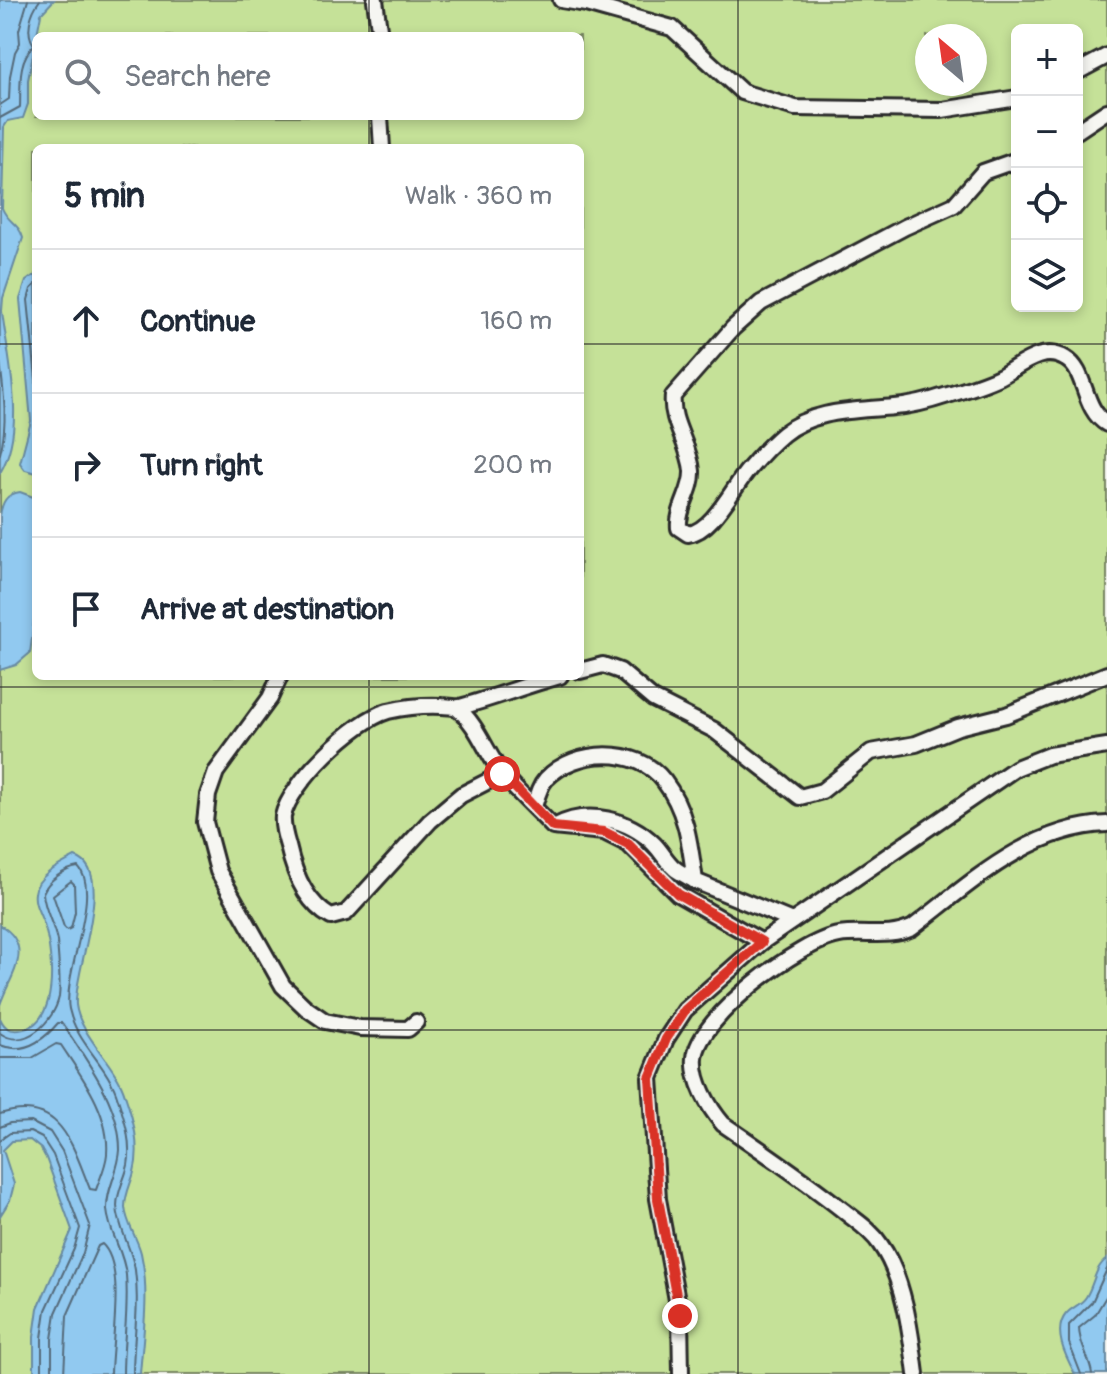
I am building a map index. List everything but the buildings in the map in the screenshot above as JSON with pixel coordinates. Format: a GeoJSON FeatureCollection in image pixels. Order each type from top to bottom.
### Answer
{"type":"FeatureCollection","features":[{"type":"Feature","properties":{"kind":"street"},"geometry":{"type":"LineString","coordinates":[[375,0],[379,32]]}},
{"type":"Feature","properties":{"kind":"street"},"geometry":{"type":"LineString","coordinates":[[561,0],[672,28],[742,92],[795,108],[942,110],[1011,99]]}},
{"type":"Feature","properties":{"kind":"street"},"geometry":{"type":"LineString","coordinates":[[1083,69],[1107,56]]}},
{"type":"Feature","properties":{"kind":"street"},"geometry":{"type":"LineString","coordinates":[[1083,127],[1107,111]]}},
{"type":"Feature","properties":{"kind":"street"},"geometry":{"type":"LineString","coordinates":[[380,120],[382,144]]}},
{"type":"Feature","properties":{"kind":"street"},"geometry":{"type":"LineString","coordinates":[[1011,162],[983,172],[954,205],[905,227],[761,303],[725,336],[673,396],[674,414],[687,447],[692,475],[678,519],[679,528],[688,534],[701,530],[748,469],[794,427],[822,416],[861,408],[895,407],[930,401],[978,386],[1031,358],[1045,354],[1066,358],[1074,368],[1097,418],[1107,424]]}},
{"type":"Feature","properties":{"kind":"street"},"geometry":{"type":"LineString","coordinates":[[584,670],[603,665],[620,671],[653,699],[714,730],[800,797],[822,791],[871,752],[916,744],[958,727],[1006,715],[1107,674]]}},
{"type":"Feature","properties":{"kind":"street"},"geometry":{"type":"LineString","coordinates":[[278,680],[270,698],[216,772],[208,795],[205,822],[218,871],[283,986],[306,1008],[325,1021],[360,1028],[408,1029],[416,1022]]}},
{"type":"Feature","properties":{"kind":"street"},"geometry":{"type":"LineString","coordinates":[[502,774],[461,795],[430,821],[346,913],[331,917],[307,895],[291,863],[283,825],[287,804],[297,788],[346,736],[372,717],[411,706],[457,708],[544,680]]}},
{"type":"Feature","properties":{"kind":"street"},"geometry":{"type":"LineString","coordinates":[[457,708],[479,734],[502,774],[553,827],[604,832],[628,844],[678,894],[762,942]]}},
{"type":"Feature","properties":{"kind":"street"},"geometry":{"type":"LineString","coordinates":[[681,1374],[680,1316],[658,1199],[650,1078],[666,1039],[685,1010],[762,942],[1016,768],[1049,755],[1107,746]]}},
{"type":"Feature","properties":{"kind":"street"},"geometry":{"type":"LineString","coordinates":[[534,807],[544,781],[565,765],[592,756],[618,756],[642,765],[662,778],[685,817],[695,881]]}},
{"type":"Feature","properties":{"kind":"street"},"geometry":{"type":"LineString","coordinates":[[553,827],[584,816],[618,822],[642,834],[674,868],[695,881],[792,921]]}},
{"type":"Feature","properties":{"kind":"street"},"geometry":{"type":"LineString","coordinates":[[916,1374],[901,1294],[881,1244],[871,1232],[818,1190],[723,1124],[698,1080],[694,1055],[722,1010],[798,953],[839,935],[899,933],[912,928],[991,866],[1037,841],[1074,829],[1107,824]]}},
{"type":"Feature","properties":{"kind":"green space"},"geometry":{"type":"Polygon","coordinates":[[[0,0],[1107,0],[1107,1374],[0,1374],[0,0]]]}},
{"type":"Feature","properties":{"kind":"water"},"geometry":{"type":"Polygon","coordinates":[[[0,0],[54,0],[41,14],[37,32],[32,32],[28,104],[23,118],[8,121],[4,127],[2,208],[23,238],[3,298],[14,415],[13,435],[0,473],[0,0]]]}},
{"type":"Feature","properties":{"kind":"water"},"geometry":{"type":"Polygon","coordinates":[[[32,277],[32,472],[25,470],[20,463],[31,421],[20,299],[26,281],[32,277]]]}},
{"type":"Feature","properties":{"kind":"water"},"geometry":{"type":"Polygon","coordinates":[[[20,492],[32,496],[32,640],[30,653],[16,665],[0,670],[0,516],[2,507],[11,495],[20,492]]]}},
{"type":"Feature","properties":{"kind":"water"},"geometry":{"type":"Polygon","coordinates":[[[75,857],[87,866],[93,881],[90,924],[76,1005],[84,1028],[120,1084],[135,1133],[136,1162],[125,1207],[144,1268],[145,1314],[140,1374],[34,1374],[38,1308],[72,1230],[46,1158],[30,1140],[12,1141],[3,1150],[14,1184],[10,1200],[0,1216],[0,1018],[7,1028],[19,1030],[32,1025],[41,1016],[47,1003],[51,971],[48,940],[35,902],[36,887],[44,876],[75,857]]]}},
{"type":"Feature","properties":{"kind":"water"},"geometry":{"type":"Polygon","coordinates":[[[0,925],[11,934],[19,953],[0,1005],[0,925]]]}},
{"type":"Feature","properties":{"kind":"water"},"geometry":{"type":"Polygon","coordinates":[[[1107,1259],[1107,1374],[1075,1374],[1062,1344],[1060,1328],[1068,1312],[1086,1297],[1100,1266],[1107,1259]]]}},
{"type":"Feature","properties":{"kind":"route"},"geometry":{"type":"LineString","coordinates":[[502,774],[553,827],[604,832],[628,844],[678,894],[762,942],[685,1010],[666,1039],[650,1078],[658,1199],[680,1316]]}}]}
